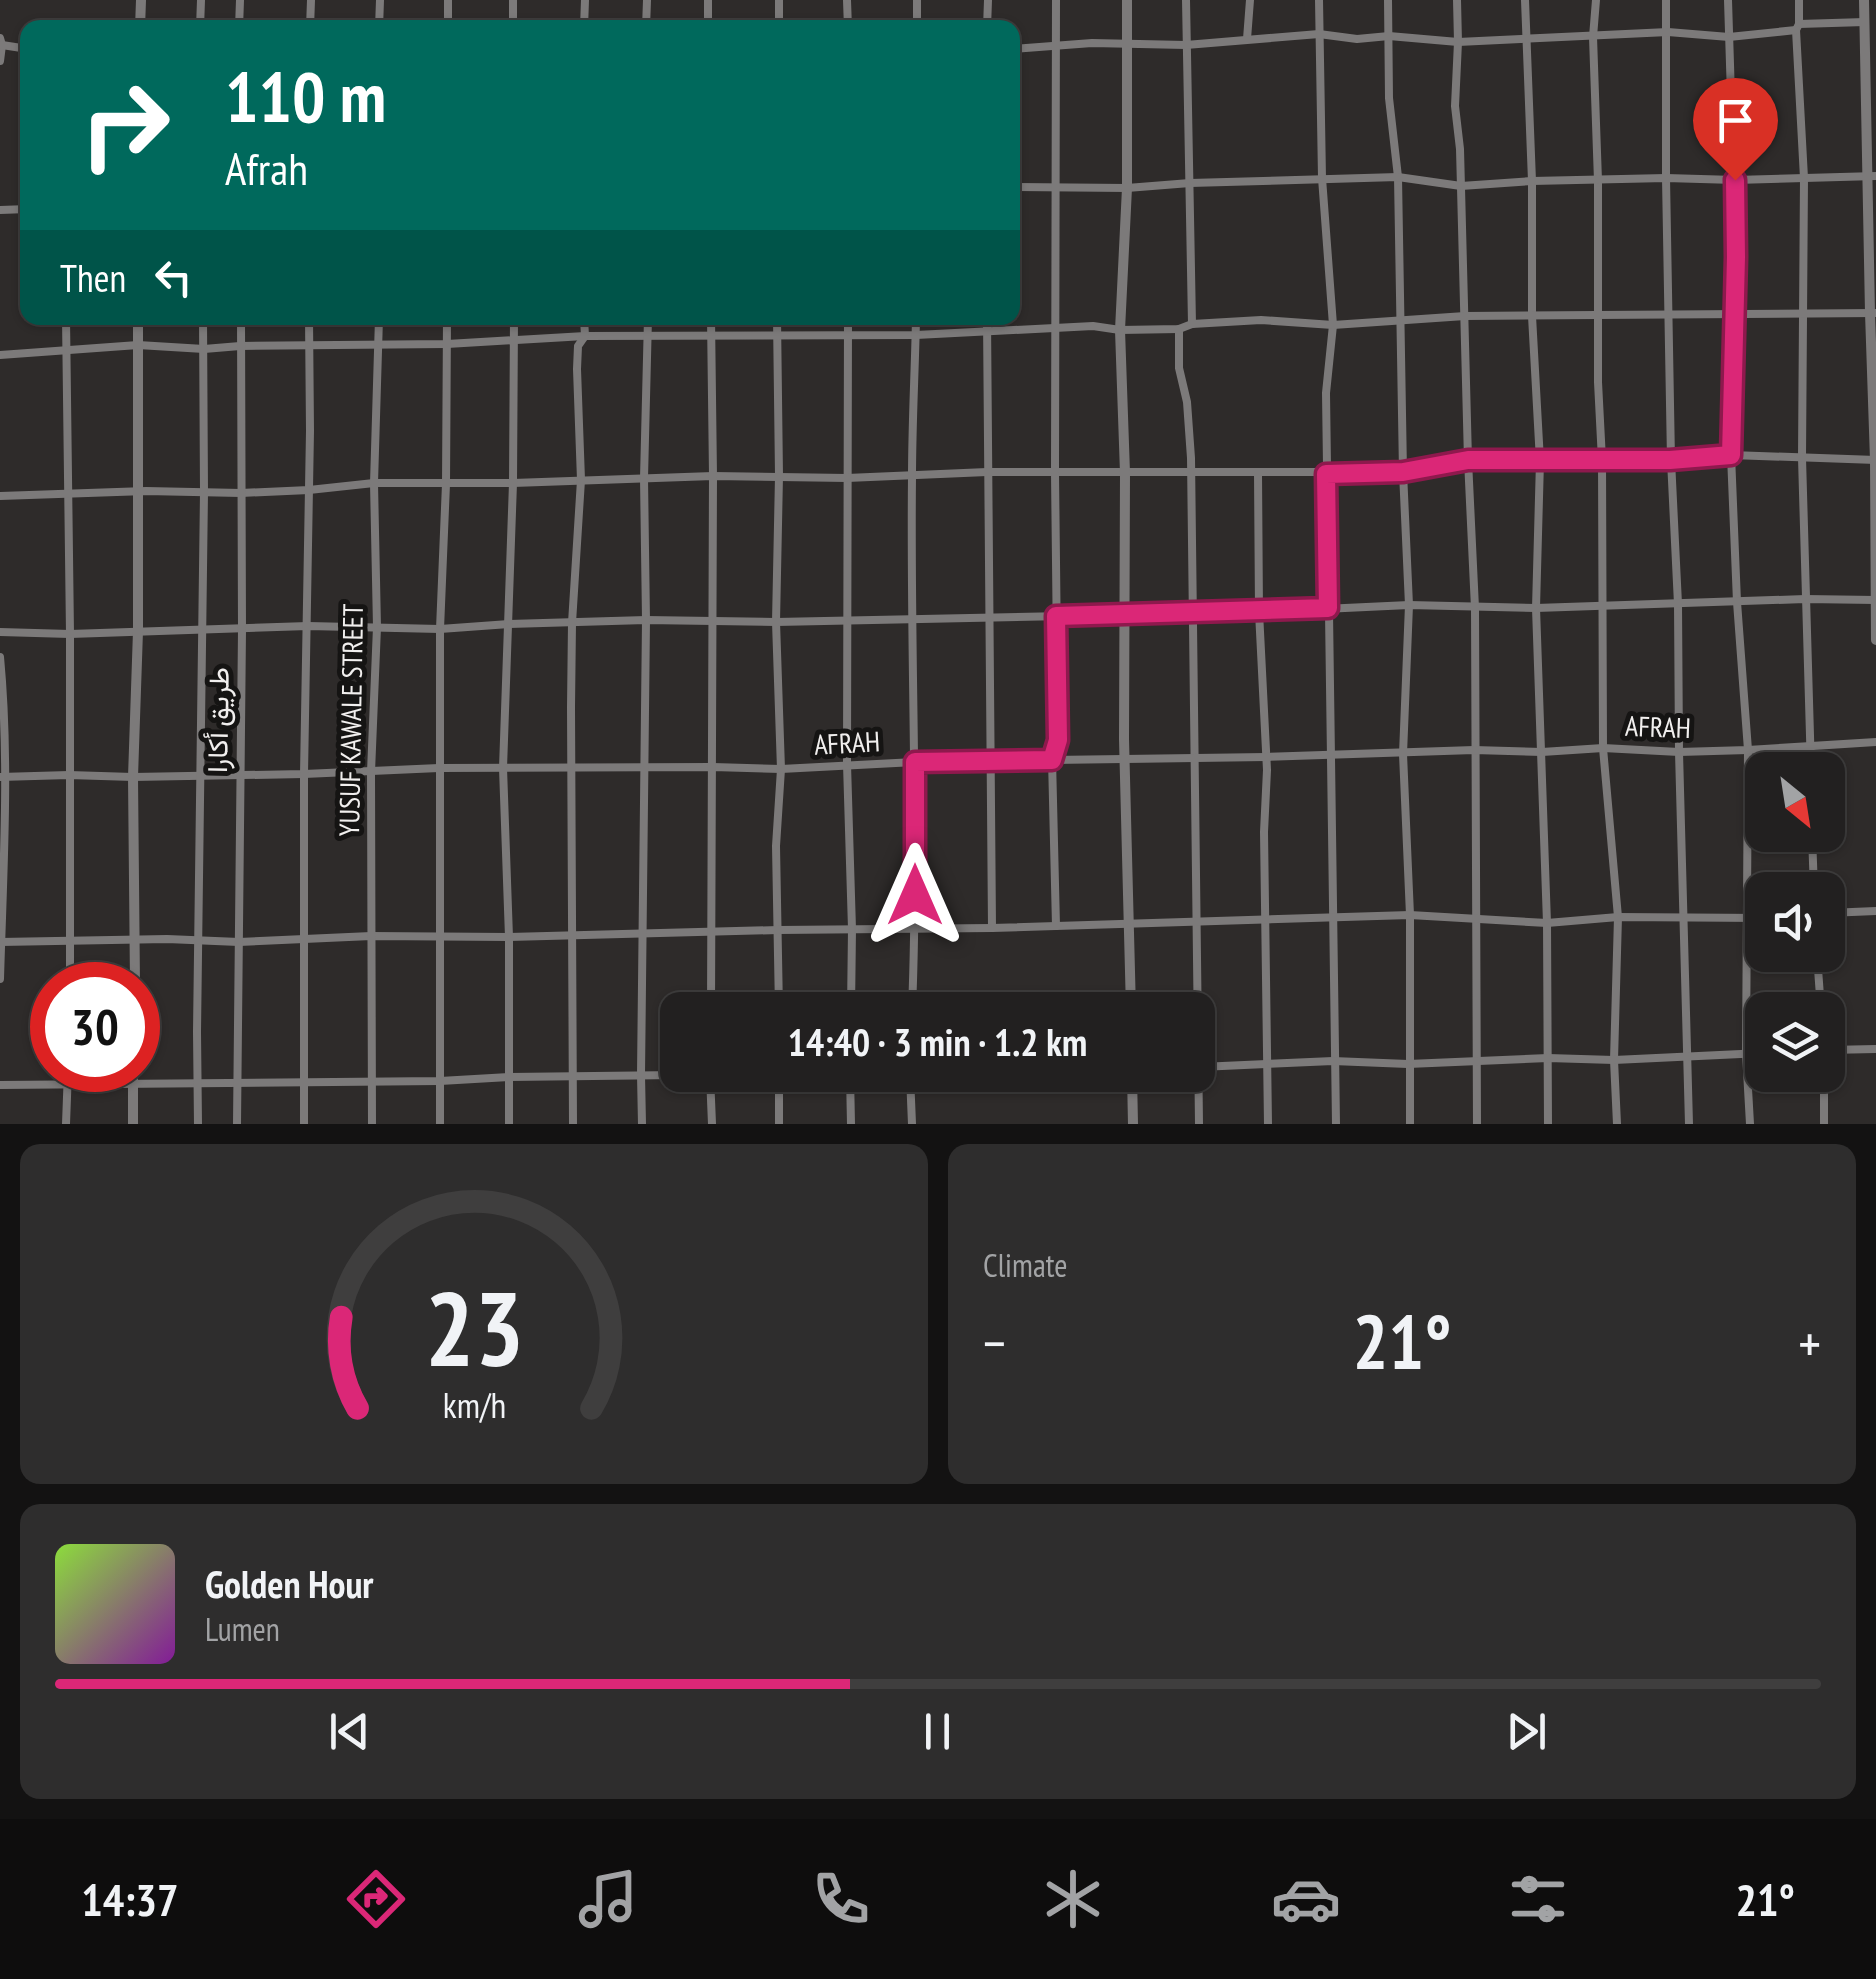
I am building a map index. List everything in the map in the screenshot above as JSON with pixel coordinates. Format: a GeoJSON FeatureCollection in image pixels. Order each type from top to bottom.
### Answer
{"type":"FeatureCollection","features":[{"type":"Feature","properties":{"kind":"street"},"geometry":{"type":"LineString","coordinates":[[1056,0],[1058,740],[1052,760],[1056,926]]}},
{"type":"Feature","properties":{"kind":"street"},"geometry":{"type":"LineString","coordinates":[[1126,0],[1127,188],[1120,330],[1131,992]]}},
{"type":"Feature","properties":{"kind":"street"},"geometry":{"type":"LineString","coordinates":[[1186,0],[1192,324]]}},
{"type":"Feature","properties":{"kind":"street"},"geometry":{"type":"LineString","coordinates":[[1247,40],[1250,0]]}},
{"type":"Feature","properties":{"kind":"street"},"geometry":{"type":"LineString","coordinates":[[1319,0],[1322,178],[1333,324],[1326,393],[1326,474],[1336,1124]]}},
{"type":"Feature","properties":{"kind":"street"},"geometry":{"type":"LineString","coordinates":[[1388,0],[1390,98],[1398,177],[1409,605],[1403,754],[1410,915],[1410,1124]]}},
{"type":"Feature","properties":{"kind":"street"},"geometry":{"type":"LineString","coordinates":[[1457,0],[1455,106],[1460,150],[1474,608],[1477,1124]]}},
{"type":"Feature","properties":{"kind":"street"},"geometry":{"type":"LineString","coordinates":[[1525,0],[1532,316],[1540,460],[1536,608],[1547,923],[1548,1124]]}},
{"type":"Feature","properties":{"kind":"street"},"geometry":{"type":"LineString","coordinates":[[1596,0],[1593,37],[1600,315],[1603,748],[1618,917],[1614,1060],[1617,1124]]}},
{"type":"Feature","properties":{"kind":"street"},"geometry":{"type":"LineString","coordinates":[[1666,0],[1670,460],[1678,604],[1689,1124]]}},
{"type":"Feature","properties":{"kind":"street"},"geometry":{"type":"LineString","coordinates":[[1728,0],[1736,257],[1731,455],[1748,750],[1747,872]]}},
{"type":"Feature","properties":{"kind":"street"},"geometry":{"type":"LineString","coordinates":[[1799,0],[1804,178],[1802,458],[1810,752]]}},
{"type":"Feature","properties":{"kind":"street"},"geometry":{"type":"LineString","coordinates":[[1864,0],[1869,30],[1872,176],[1876,640]]}},
{"type":"Feature","properties":{"kind":"street"},"geometry":{"type":"LineString","coordinates":[[1020,49],[1092,43],[1186,45],[1319,34],[1458,42],[1668,32],[1729,37],[1798,27],[1869,30]]}},
{"type":"Feature","properties":{"kind":"street"},"geometry":{"type":"LineString","coordinates":[[0,62],[1,42]]}},
{"type":"Feature","properties":{"kind":"street"},"geometry":{"type":"LineString","coordinates":[[1020,188],[1127,188],[1322,178],[1398,177],[1461,186],[1666,178],[1872,176]]}},
{"type":"Feature","properties":{"kind":"street"},"geometry":{"type":"LineString","coordinates":[[0,355],[138,345],[204,349],[447,344],[584,336],[916,335],[1092,326],[1120,330],[1178,329],[1192,324],[1261,320],[1333,324],[1465,316],[1873,313]]}},
{"type":"Feature","properties":{"kind":"street"},"geometry":{"type":"LineString","coordinates":[[66,325],[71,962]]}},
{"type":"Feature","properties":{"kind":"street"},"geometry":{"type":"LineString","coordinates":[[135,962],[138,325]]}},
{"type":"Feature","properties":{"kind":"street"},"geometry":{"type":"LineString","coordinates":[[198,1124],[202,325]]}},
{"type":"Feature","properties":{"kind":"street","name":"طريق أكارا"},"geometry":{"type":"LineString","coordinates":[[236,1124],[242,630],[241,325]]}},
{"type":"Feature","properties":{"kind":"street"},"geometry":{"type":"LineString","coordinates":[[304,1124],[309,325]]}},
{"type":"Feature","properties":{"kind":"street","name":"YUSUF KAWALE STREET"},"geometry":{"type":"LineString","coordinates":[[372,1124],[371,772],[377,627],[374,483],[379,325]]}},
{"type":"Feature","properties":{"kind":"street"},"geometry":{"type":"LineString","coordinates":[[440,1124],[440,629],[447,325]]}},
{"type":"Feature","properties":{"kind":"street"},"geometry":{"type":"LineString","coordinates":[[509,1124],[509,937],[503,768],[514,325]]}},
{"type":"Feature","properties":{"kind":"street"},"geometry":{"type":"LineString","coordinates":[[573,1124],[572,622],[581,480],[577,369],[584,325]]}},
{"type":"Feature","properties":{"kind":"street"},"geometry":{"type":"LineString","coordinates":[[642,1124],[644,478],[648,325]]}},
{"type":"Feature","properties":{"kind":"street"},"geometry":{"type":"LineString","coordinates":[[711,992],[712,325]]}},
{"type":"Feature","properties":{"kind":"street"},"geometry":{"type":"LineString","coordinates":[[777,325],[776,622],[781,769],[776,846],[778,992]]}},
{"type":"Feature","properties":{"kind":"street"},"geometry":{"type":"LineString","coordinates":[[848,325],[851,992]]}},
{"type":"Feature","properties":{"kind":"street"},"geometry":{"type":"LineString","coordinates":[[913,992],[912,477],[916,325]]}},
{"type":"Feature","properties":{"kind":"street"},"geometry":{"type":"LineString","coordinates":[[987,325],[992,928]]}},
{"type":"Feature","properties":{"kind":"street"},"geometry":{"type":"LineString","coordinates":[[1178,329],[1190,473],[1197,992]]}},
{"type":"Feature","properties":{"kind":"street"},"geometry":{"type":"LineString","coordinates":[[0,496],[242,493],[374,483],[713,476],[848,478],[987,472],[1326,474],[1403,472],[1468,460],[1670,460],[1731,455],[1876,460]]}},
{"type":"Feature","properties":{"kind":"street"},"geometry":{"type":"LineString","coordinates":[[1258,473],[1266,758],[1268,1124]]}},
{"type":"Feature","properties":{"kind":"street"},"geometry":{"type":"LineString","coordinates":[[0,632],[70,634],[308,626],[440,629],[646,620],[776,622],[1409,605],[1536,608],[1875,600]]}},
{"type":"Feature","properties":{"kind":"street"},"geometry":{"type":"LineString","coordinates":[[0,656],[4,704],[0,978]]}},
{"type":"Feature","properties":{"kind":"street","name":"AFRAH"},"geometry":{"type":"LineString","coordinates":[[2,778],[240,776],[439,768],[781,769],[915,762],[1266,758],[1603,748],[1679,752],[1876,742]]}},
{"type":"Feature","properties":{"kind":"street"},"geometry":{"type":"LineString","coordinates":[[1845,912],[1876,911]]}},
{"type":"Feature","properties":{"kind":"street"},"geometry":{"type":"LineString","coordinates":[[0,942],[239,942],[371,936],[992,928],[1410,915],[1547,923],[1618,917],[1745,919]]}},
{"type":"Feature","properties":{"kind":"street"},"geometry":{"type":"LineString","coordinates":[[1845,1050],[1876,1049]]}},
{"type":"Feature","properties":{"kind":"street"},"geometry":{"type":"LineString","coordinates":[[1215,1067],[1334,1060],[1408,1064],[1745,1053]]}},
{"type":"Feature","properties":{"kind":"street"},"geometry":{"type":"LineString","coordinates":[[160,1084],[660,1075]]}},
{"type":"Feature","properties":{"kind":"street"},"geometry":{"type":"LineString","coordinates":[[0,1084],[30,1084]]}},
{"type":"Feature","properties":{"kind":"street"},"geometry":{"type":"LineString","coordinates":[[66,1124],[67,1092]]}},
{"type":"Feature","properties":{"kind":"street"},"geometry":{"type":"LineString","coordinates":[[132,1124],[133,1092]]}},
{"type":"Feature","properties":{"kind":"street"},"geometry":{"type":"LineString","coordinates":[[711,1092],[712,1124]]}},
{"type":"Feature","properties":{"kind":"street"},"geometry":{"type":"LineString","coordinates":[[779,1124],[780,1092]]}},
{"type":"Feature","properties":{"kind":"street"},"geometry":{"type":"LineString","coordinates":[[850,1092],[851,1124]]}},
{"type":"Feature","properties":{"kind":"street"},"geometry":{"type":"LineString","coordinates":[[911,1092],[912,1124]]}},
{"type":"Feature","properties":{"kind":"street"},"geometry":{"type":"LineString","coordinates":[[1132,1092],[1133,1124]]}},
{"type":"Feature","properties":{"kind":"street"},"geometry":{"type":"LineString","coordinates":[[1198,1092],[1198,1124]]}},
{"type":"Feature","properties":{"kind":"street"},"geometry":{"type":"LineString","coordinates":[[1748,1092],[1750,1124]]}},
{"type":"Feature","properties":{"kind":"street"},"geometry":{"type":"LineString","coordinates":[[1824,1092],[1824,1124]]}},
{"type":"Feature","properties":{"kind":"route"},"geometry":{"type":"LineString","coordinates":[[915,895],[915,762],[1052,760],[1058,740],[1056,616],[1328,608],[1326,474],[1403,472],[1468,460],[1670,460],[1731,455],[1735,180]]}}]}
